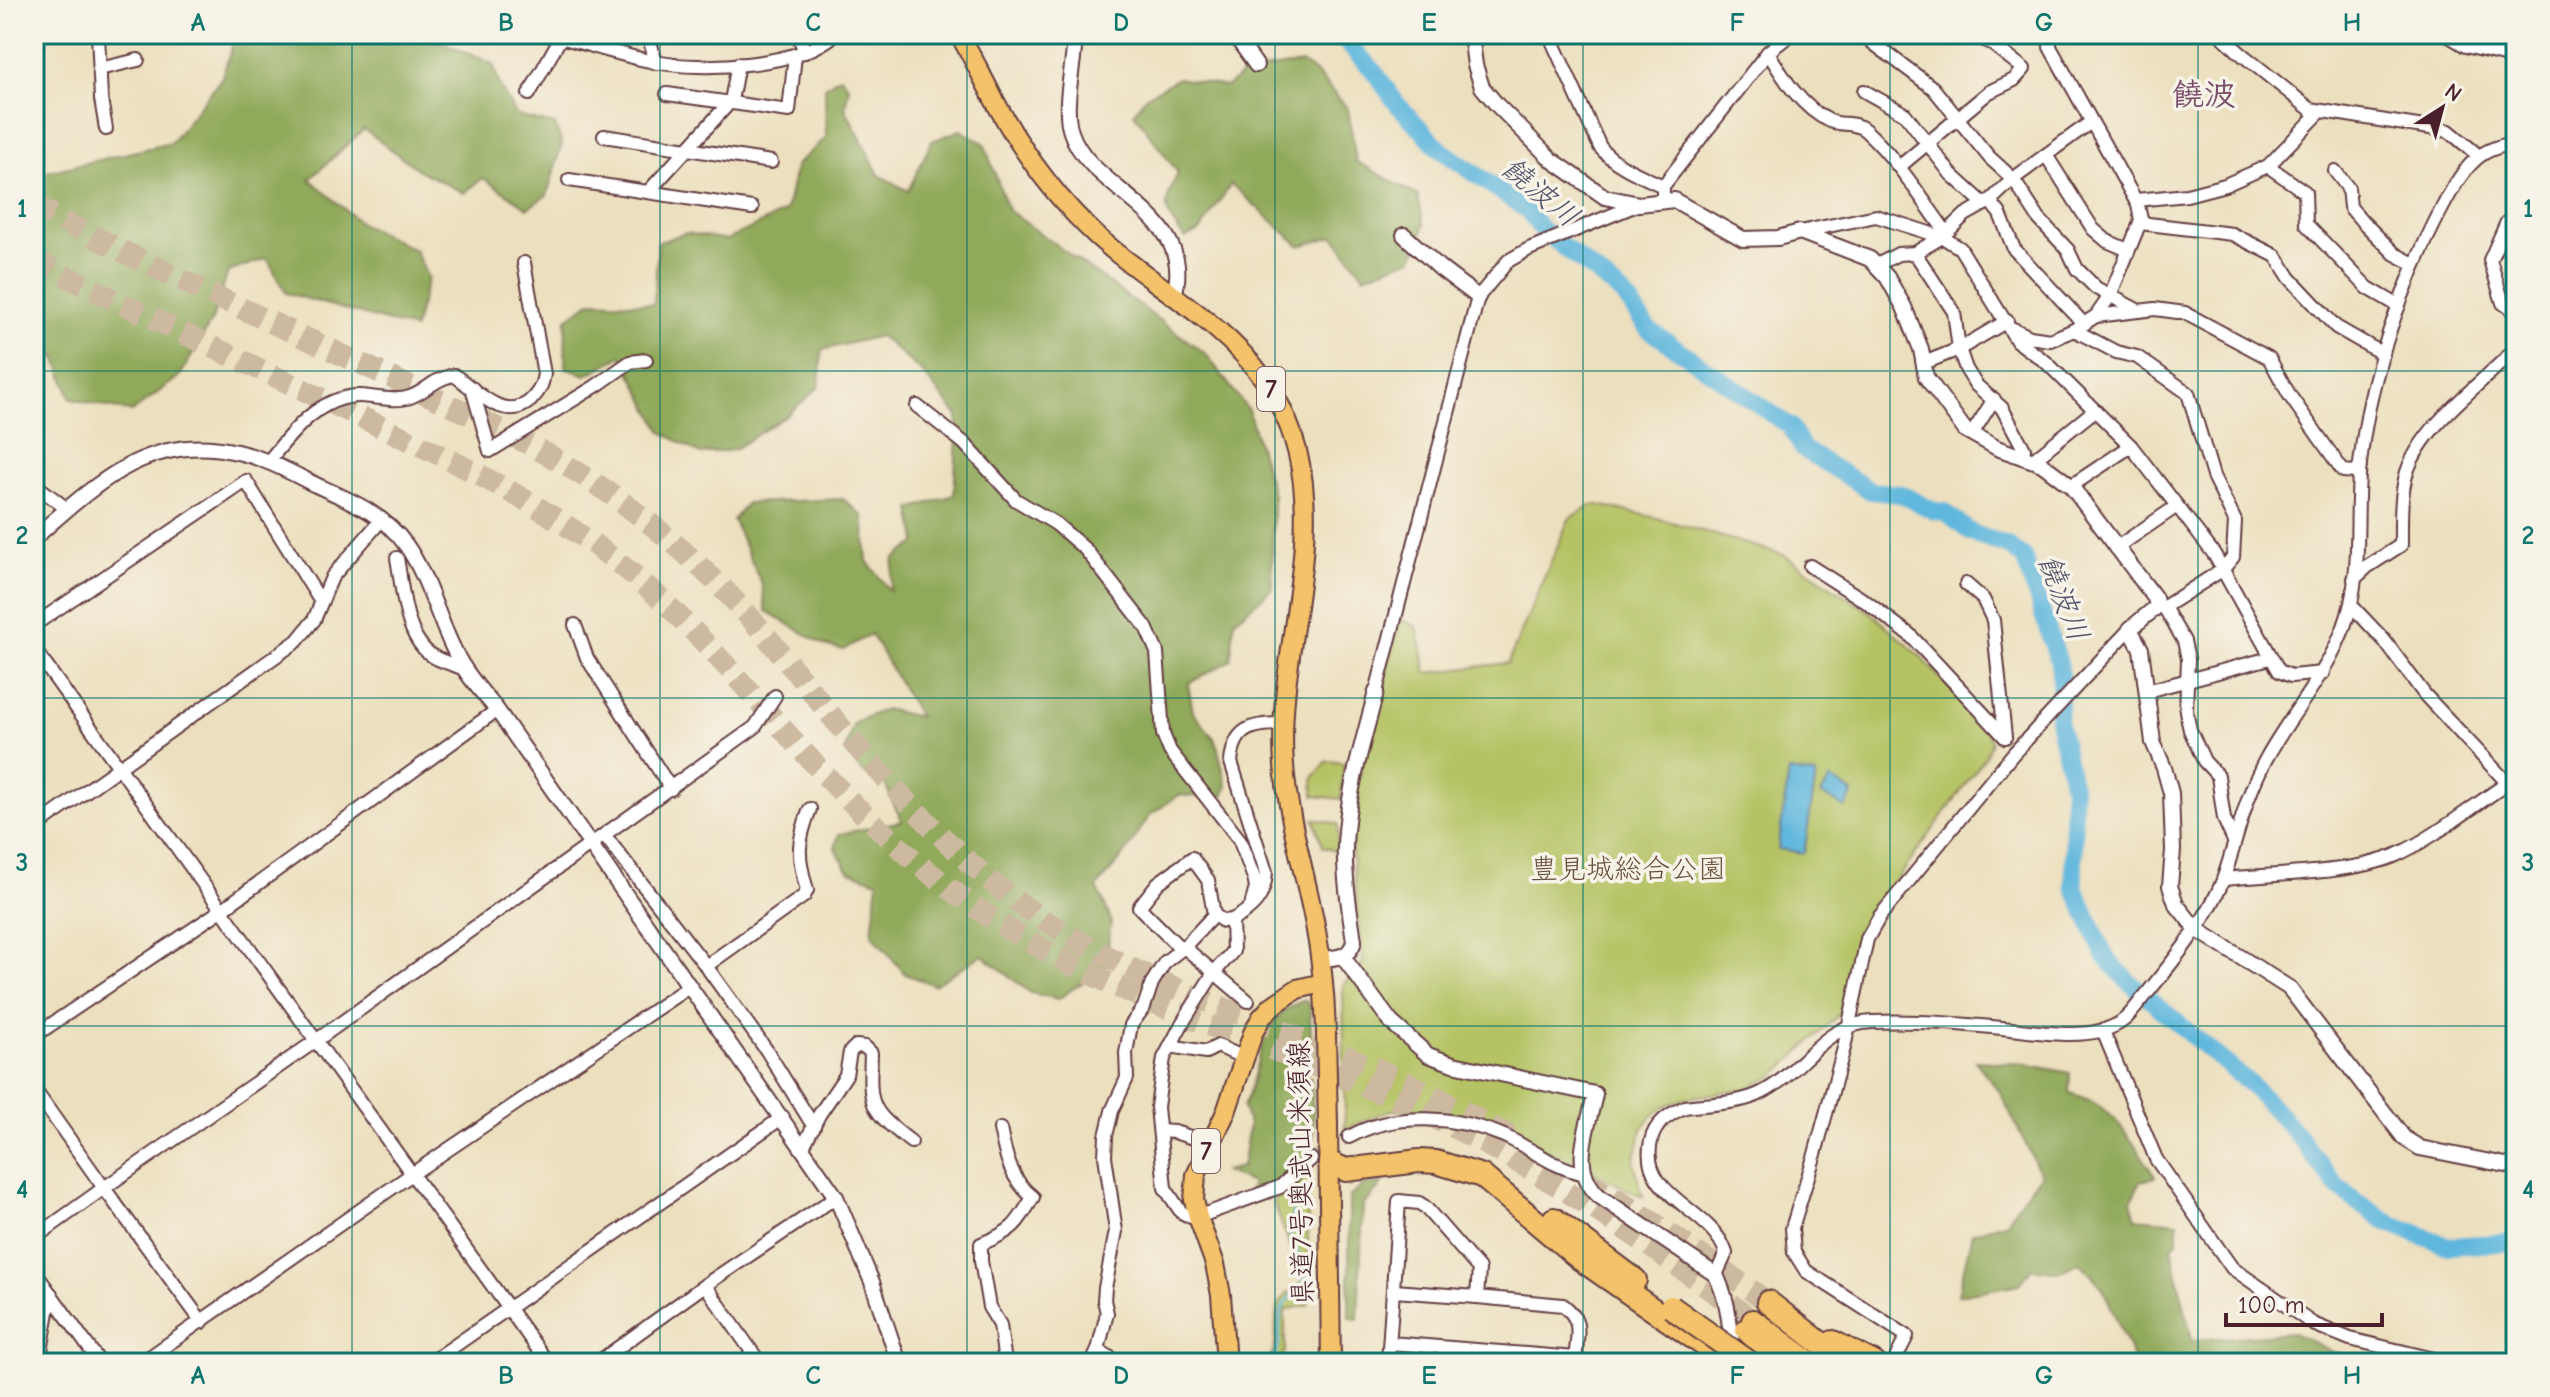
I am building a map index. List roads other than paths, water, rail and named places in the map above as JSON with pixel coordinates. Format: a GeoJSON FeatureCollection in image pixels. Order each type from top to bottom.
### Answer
{"type":"FeatureCollection","features":[{"type":"Feature","properties":{"kind":"highway"},"geometry":{"type":"LineString","coordinates":[[1321,1161],[1404,1152],[1443,1154],[1479,1164],[1493,1171],[1733,1363]]}},
{"type":"Feature","properties":{"kind":"highway"},"geometry":{"type":"LineString","coordinates":[[1768,1302],[1846,1363]]}},
{"type":"Feature","properties":{"kind":"highway"},"geometry":{"type":"LineString","coordinates":[[1668,1312],[1750,1363]]}},
{"type":"Feature","properties":{"kind":"highway"},"geometry":{"type":"LineString","coordinates":[[1780,1363],[1750,1326],[1810,1363]]}},
{"type":"Feature","properties":{"kind":"highway"},"geometry":{"type":"LineString","coordinates":[[1804,1328],[1874,1363]]}},
{"type":"Feature","properties":{"kind":"main road","name":"県道7号奥武山米須線"},"geometry":{"type":"LineString","coordinates":[[959,34],[1000,112],[1050,186],[1111,248],[1231,343],[1263,378],[1283,413],[1298,452],[1306,489],[1306,529],[1282,724],[1290,813],[1321,959],[1324,991],[1328,1125],[1321,1161],[1331,1363]]}},
{"type":"Feature","properties":{"kind":"main road","name":"県道7号奥武山米須線"},"geometry":{"type":"LineString","coordinates":[[1226,1363],[1219,1279],[1194,1200],[1196,1175],[1226,1112],[1256,1026],[1272,1006],[1297,989],[1324,991]]}},
{"type":"Feature","properties":{"kind":"street"},"geometry":{"type":"LineString","coordinates":[[98,34],[106,129]]}},
{"type":"Feature","properties":{"kind":"street"},"geometry":{"type":"LineString","coordinates":[[547,34],[656,63],[687,65],[771,62],[824,44],[835,34]]}},
{"type":"Feature","properties":{"kind":"street"},"geometry":{"type":"LineString","coordinates":[[648,34],[656,63]]}},
{"type":"Feature","properties":{"kind":"street"},"geometry":{"type":"LineString","coordinates":[[667,94],[789,111],[800,53],[798,34]]}},
{"type":"Feature","properties":{"kind":"street"},"geometry":{"type":"LineString","coordinates":[[1075,34],[1068,112],[1071,135],[1082,152],[1145,211],[1166,237],[1173,251],[1178,275],[1174,296]]}},
{"type":"Feature","properties":{"kind":"street"},"geometry":{"type":"LineString","coordinates":[[1234,34],[1256,65]]}},
{"type":"Feature","properties":{"kind":"street"},"geometry":{"type":"LineString","coordinates":[[1471,34],[1482,87],[1552,160],[1605,197],[1610,204],[1604,218]]}},
{"type":"Feature","properties":{"kind":"street"},"geometry":{"type":"LineString","coordinates":[[1549,34],[1605,154],[1674,200],[1743,239],[1778,238],[1876,216],[1944,234]]}},
{"type":"Feature","properties":{"kind":"street"},"geometry":{"type":"LineString","coordinates":[[1321,959],[1343,957],[1351,951],[1354,941],[1345,870],[1352,784],[1478,297],[1508,261],[1529,249],[1663,193],[1768,52],[1791,34]]}},
{"type":"Feature","properties":{"kind":"street"},"geometry":{"type":"LineString","coordinates":[[1876,34],[1873,43],[1933,88],[1989,157],[2013,179],[2039,219],[2068,250],[2077,269],[2096,288],[2139,311]]}},
{"type":"Feature","properties":{"kind":"street"},"geometry":{"type":"LineString","coordinates":[[1899,167],[1989,92],[2014,80],[2024,69],[1974,34]]}},
{"type":"Feature","properties":{"kind":"street"},"geometry":{"type":"LineString","coordinates":[[2009,324],[2030,337],[2050,340],[2096,316],[2110,296],[2140,223],[2136,200],[2050,47],[2050,34]]}},
{"type":"Feature","properties":{"kind":"street"},"geometry":{"type":"LineString","coordinates":[[2220,34],[2310,109],[2449,131],[2479,156]]}},
{"type":"Feature","properties":{"kind":"street"},"geometry":{"type":"LineString","coordinates":[[2448,34],[2466,45],[2516,57]]}},
{"type":"Feature","properties":{"kind":"street"},"geometry":{"type":"LineString","coordinates":[[529,94],[561,37]]}},
{"type":"Feature","properties":{"kind":"street"},"geometry":{"type":"LineString","coordinates":[[1768,52],[1789,87],[1803,100],[1830,121],[1862,127],[1899,167],[1944,234],[1960,248],[2017,341],[2046,362],[2131,446],[2214,554],[2270,658],[2284,675],[2323,673]]}},
{"type":"Feature","properties":{"kind":"street"},"geometry":{"type":"LineString","coordinates":[[99,69],[138,60]]}},
{"type":"Feature","properties":{"kind":"street"},"geometry":{"type":"LineString","coordinates":[[648,192],[731,101],[738,64]]}},
{"type":"Feature","properties":{"kind":"street"},"geometry":{"type":"LineString","coordinates":[[1864,91],[1905,114],[1951,174],[2000,214],[2014,249],[2079,327],[2116,352],[2137,357],[2188,393],[2213,476],[2235,521],[2233,557],[2222,570],[2160,606],[2130,629],[2013,754],[1880,916],[1867,939],[1849,1025],[1792,1228],[1794,1252],[1806,1271],[1907,1336],[1897,1356]]}},
{"type":"Feature","properties":{"kind":"street"},"geometry":{"type":"LineString","coordinates":[[2136,200],[2187,195],[2225,185],[2268,166],[2321,111]]}},
{"type":"Feature","properties":{"kind":"street"},"geometry":{"type":"LineString","coordinates":[[1877,265],[1898,254],[1915,253],[1944,234],[2091,122]]}},
{"type":"Feature","properties":{"kind":"street"},"geometry":{"type":"LineString","coordinates":[[604,136],[771,162]]}},
{"type":"Feature","properties":{"kind":"street"},"geometry":{"type":"LineString","coordinates":[[1716,1275],[1726,1253],[1721,1238],[1711,1226],[1665,1191],[1650,1164],[1649,1150],[1655,1127],[1674,1112],[1685,1107],[1757,1095],[1784,1078],[1838,1029],[1849,1025],[1919,1021],[2070,1034],[2103,1031],[2124,1020],[2196,929],[2224,879],[2251,789],[2267,756],[2323,673],[2351,605],[2359,533],[2360,466],[2367,421],[2383,354],[2414,264],[2451,192],[2479,156],[2516,143]]}},
{"type":"Feature","properties":{"kind":"street"},"geometry":{"type":"LineString","coordinates":[[2046,155],[2093,229],[2107,241],[2128,250]]}},
{"type":"Feature","properties":{"kind":"street"},"geometry":{"type":"LineString","coordinates":[[2268,166],[2305,192],[2306,224],[2368,288],[2399,306]]}},
{"type":"Feature","properties":{"kind":"street"},"geometry":{"type":"LineString","coordinates":[[2335,171],[2348,188],[2350,207],[2395,254],[2414,264]]}},
{"type":"Feature","properties":{"kind":"street"},"geometry":{"type":"LineString","coordinates":[[569,180],[752,208]]}},
{"type":"Feature","properties":{"kind":"street"},"geometry":{"type":"LineString","coordinates":[[1605,197],[1639,204]]}},
{"type":"Feature","properties":{"kind":"street"},"geometry":{"type":"LineString","coordinates":[[2516,225],[2507,222],[2490,260],[2503,303],[2516,312]]}},
{"type":"Feature","properties":{"kind":"street"},"geometry":{"type":"LineString","coordinates":[[2140,223],[2232,234],[2276,256],[2290,278],[2336,327],[2383,354]]}},
{"type":"Feature","properties":{"kind":"street"},"geometry":{"type":"LineString","coordinates":[[1800,232],[1861,254],[1877,265],[1904,307],[1921,349],[1926,377],[1965,430],[1997,448],[2053,470],[2071,486],[2155,598],[2184,641],[2188,681],[2186,711],[2190,730],[2204,761],[2218,776],[2224,819],[2234,841]]}},
{"type":"Feature","properties":{"kind":"street"},"geometry":{"type":"LineString","coordinates":[[1404,235],[1478,297]]}},
{"type":"Feature","properties":{"kind":"street"},"geometry":{"type":"LineString","coordinates":[[1915,253],[1954,312],[1959,349],[1966,369],[1976,385],[2002,408],[2027,458]]}},
{"type":"Feature","properties":{"kind":"street"},"geometry":{"type":"LineString","coordinates":[[268,462],[290,435],[321,406],[355,396],[409,398],[438,379],[454,375],[489,402],[507,409],[518,409],[541,389],[544,374],[524,263]]}},
{"type":"Feature","properties":{"kind":"street"},"geometry":{"type":"LineString","coordinates":[[2096,316],[2155,309],[2185,313],[2269,358],[2290,396],[2343,471],[2355,472],[2360,466]]}},
{"type":"Feature","properties":{"kind":"street"},"geometry":{"type":"LineString","coordinates":[[1924,363],[2009,324]]}},
{"type":"Feature","properties":{"kind":"street"},"geometry":{"type":"LineString","coordinates":[[2354,579],[2401,545],[2401,514],[2407,472],[2426,437],[2514,352]]}},
{"type":"Feature","properties":{"kind":"street"},"geometry":{"type":"LineString","coordinates":[[472,388],[490,451],[630,362],[646,360]]}},
{"type":"Feature","properties":{"kind":"street"},"geometry":{"type":"LineString","coordinates":[[564,406],[603,392]]}},
{"type":"Feature","properties":{"kind":"street"},"geometry":{"type":"LineString","coordinates":[[1972,434],[1994,399]]}},
{"type":"Feature","properties":{"kind":"street"},"geometry":{"type":"LineString","coordinates":[[917,406],[964,443],[1016,500],[1056,524],[1079,543],[1146,627],[1157,652],[1163,734],[1170,751],[1239,839],[1256,888],[1250,909]]}},
{"type":"Feature","properties":{"kind":"street"},"geometry":{"type":"LineString","coordinates":[[2027,458],[2095,410]]}},
{"type":"Feature","properties":{"kind":"street"},"geometry":{"type":"LineString","coordinates":[[2071,486],[2131,446]]}},
{"type":"Feature","properties":{"kind":"street"},"geometry":{"type":"LineString","coordinates":[[34,538],[105,477],[134,460],[182,448],[208,447],[268,462],[382,519],[406,544],[464,669],[497,710],[836,1197],[872,1282],[899,1363]]}},
{"type":"Feature","properties":{"kind":"street"},"geometry":{"type":"LineString","coordinates":[[34,625],[246,481],[321,602]]}},
{"type":"Feature","properties":{"kind":"street"},"geometry":{"type":"LineString","coordinates":[[34,490],[41,489],[67,509]]}},
{"type":"Feature","properties":{"kind":"street"},"geometry":{"type":"LineString","coordinates":[[2116,548],[2177,506]]}},
{"type":"Feature","properties":{"kind":"street"},"geometry":{"type":"LineString","coordinates":[[34,828],[297,641],[314,620],[332,577],[382,519]]}},
{"type":"Feature","properties":{"kind":"street"},"geometry":{"type":"LineString","coordinates":[[397,558],[410,624],[422,646],[434,657],[464,669]]}},
{"type":"Feature","properties":{"kind":"street"},"geometry":{"type":"LineString","coordinates":[[1810,566],[1865,601],[1910,635],[2005,737],[2013,754]]}},
{"type":"Feature","properties":{"kind":"street"},"geometry":{"type":"LineString","coordinates":[[1966,584],[1983,599],[1993,620],[2005,737]]}},
{"type":"Feature","properties":{"kind":"street"},"geometry":{"type":"LineString","coordinates":[[2224,879],[2361,865],[2393,856],[2512,788],[2425,695],[2384,640],[2351,605]]}},
{"type":"Feature","properties":{"kind":"street"},"geometry":{"type":"LineString","coordinates":[[575,625],[587,658],[671,789]]}},
{"type":"Feature","properties":{"kind":"street"},"geometry":{"type":"LineString","coordinates":[[2130,629],[2141,649],[2153,742],[2171,793],[2173,850],[2170,886],[2176,904],[2196,929],[2289,988],[2404,1138],[2420,1148],[2516,1167]]}},
{"type":"Feature","properties":{"kind":"street"},"geometry":{"type":"LineString","coordinates":[[34,649],[548,1363]]}},
{"type":"Feature","properties":{"kind":"street"},"geometry":{"type":"LineString","coordinates":[[2147,691],[2270,658]]}},
{"type":"Feature","properties":{"kind":"street"},"geometry":{"type":"LineString","coordinates":[[37,1236],[671,789],[755,727],[775,696]]}},
{"type":"Feature","properties":{"kind":"street"},"geometry":{"type":"LineString","coordinates":[[34,1036],[223,909],[497,710]]}},
{"type":"Feature","properties":{"kind":"street"},"geometry":{"type":"LineString","coordinates":[[1248,1001],[1184,947],[1177,945],[1139,907],[1158,883],[1192,858],[1208,880],[1214,915],[1223,921],[1232,920],[1257,903],[1265,886],[1266,872],[1231,762],[1232,748],[1239,735],[1249,728],[1282,724]]}},
{"type":"Feature","properties":{"kind":"street"},"geometry":{"type":"LineString","coordinates":[[706,966],[804,896],[807,890],[798,860],[810,809]]}},
{"type":"Feature","properties":{"kind":"street"},"geometry":{"type":"LineString","coordinates":[[605,836],[706,966],[767,1051],[814,1127]]}},
{"type":"Feature","properties":{"kind":"street"},"geometry":{"type":"LineString","coordinates":[[1092,1363],[1107,1313],[1104,1300],[1116,1231],[1105,1156],[1106,1136],[1112,1111],[1127,1078],[1126,1053],[1131,1025],[1144,1007],[1152,983],[1165,962],[1214,915]]}},
{"type":"Feature","properties":{"kind":"street"},"geometry":{"type":"LineString","coordinates":[[1232,920],[1233,951],[1213,974],[1183,1022],[1160,1074],[1157,1107],[1165,1188],[1181,1212],[1198,1217],[1280,1187],[1321,1161]]}},
{"type":"Feature","properties":{"kind":"street"},"geometry":{"type":"LineString","coordinates":[[1343,957],[1391,1022],[1428,1055],[1453,1064],[1595,1094],[1581,1161],[1588,1186],[1716,1275],[1726,1296],[1733,1363]]}},
{"type":"Feature","properties":{"kind":"street"},"geometry":{"type":"LineString","coordinates":[[141,1363],[690,986]]}},
{"type":"Feature","properties":{"kind":"street"},"geometry":{"type":"LineString","coordinates":[[2103,1031],[2156,1159],[2232,1268],[2313,1324],[2350,1339],[2440,1363]]}},
{"type":"Feature","properties":{"kind":"street"},"geometry":{"type":"LineString","coordinates":[[803,1147],[846,1075],[850,1052],[856,1046],[865,1047],[871,1053],[871,1099],[881,1118],[911,1142]]}},
{"type":"Feature","properties":{"kind":"street"},"geometry":{"type":"LineString","coordinates":[[1170,1046],[1206,1052],[1218,1046],[1244,1058]]}},
{"type":"Feature","properties":{"kind":"street"},"geometry":{"type":"LineString","coordinates":[[34,1089],[202,1322]]}},
{"type":"Feature","properties":{"kind":"street"},"geometry":{"type":"LineString","coordinates":[[430,1363],[783,1117]]}},
{"type":"Feature","properties":{"kind":"street"},"geometry":{"type":"LineString","coordinates":[[1349,1137],[1395,1119],[1433,1120],[1504,1136],[1567,1170],[1582,1173]]}},
{"type":"Feature","properties":{"kind":"street"},"geometry":{"type":"LineString","coordinates":[[1000,1129],[1004,1152],[1020,1187],[1033,1197],[1006,1234],[981,1244],[989,1307],[1000,1325],[1005,1363]]}},
{"type":"Feature","properties":{"kind":"street"},"geometry":{"type":"LineString","coordinates":[[1160,1131],[1210,1143]]}},
{"type":"Feature","properties":{"kind":"street"},"geometry":{"type":"LineString","coordinates":[[597,1363],[705,1285],[836,1197]]}},
{"type":"Feature","properties":{"kind":"street"},"geometry":{"type":"LineString","coordinates":[[1388,1363],[1399,1201],[1419,1203],[1425,1207],[1479,1269],[1477,1297]]}},
{"type":"Feature","properties":{"kind":"street"},"geometry":{"type":"LineString","coordinates":[[34,1271],[100,1363]]}},
{"type":"Feature","properties":{"kind":"street"},"geometry":{"type":"LineString","coordinates":[[705,1285],[760,1363]]}},
{"type":"Feature","properties":{"kind":"street"},"geometry":{"type":"LineString","coordinates":[[1390,1343],[1575,1360],[1577,1320],[1573,1312],[1563,1305],[1394,1291]]}},
{"type":"Feature","properties":{"kind":"street"},"geometry":{"type":"LineString","coordinates":[[39,1363],[51,1294]]}},
{"type":"Feature","properties":{"kind":"street"},"geometry":{"type":"LineString","coordinates":[[1098,1350],[1119,1363]]}},
{"type":"Feature","properties":{"kind":"water"},"geometry":{"type":"Polygon","coordinates":[[[1789,771],[1816,775],[1804,853],[1778,849],[1789,771]]]}},
{"type":"Feature","properties":{"kind":"water"},"geometry":{"type":"Polygon","coordinates":[[[1831,779],[1853,793],[1845,808],[1821,794],[1831,779]]]}},
{"type":"Feature","properties":{"kind":"waterway","name":"饒波川"},"geometry":{"type":"LineString","coordinates":[[1338,34],[1441,150],[1528,211],[1541,229],[1624,295],[1648,329],[1790,426],[1803,449],[1871,491],[1901,494],[1934,511],[1945,512],[1971,533],[2007,545],[2024,558],[2059,663],[2058,720],[2073,787],[2074,886],[2105,956],[2129,982],[2250,1084],[2289,1125],[2338,1187],[2357,1202],[2387,1222],[2448,1246],[2516,1242]]}},
{"type":"Feature","properties":{"kind":"waterway"},"geometry":{"type":"LineString","coordinates":[[1269,1363],[1279,1342],[1283,1307],[1307,1276],[1289,1232],[1294,1208],[1290,1196]]}},
{"type":"Feature","properties":{"kind":"tunnel"},"geometry":{"type":"LineString","coordinates":[[34,205],[168,273],[499,429],[575,470],[616,498],[683,551],[729,595],[861,751],[941,836],[993,883],[1037,915],[1083,944],[1131,968],[1384,1072],[1511,1137]]}},
{"type":"Feature","properties":{"kind":"tunnel"},"geometry":{"type":"LineString","coordinates":[[34,260],[449,459],[578,533],[636,577],[689,626],[810,759],[880,830],[957,894],[1012,931],[1100,979],[1378,1092],[1478,1140],[1618,1225],[1753,1321]]}},
{"type":"Feature","properties":{"kind":"tunnel"},"geometry":{"type":"LineString","coordinates":[[1311,1159],[1349,1137]]}},
{"type":"Feature","properties":{"kind":"tunnel"},"geometry":{"type":"LineString","coordinates":[[1585,1180],[1635,1210],[1768,1302]]}},
{"type":"Feature","properties":{"kind":"district","name":"饒波"},"geometry":{"type":"Point","coordinates":[2204,94]}},
{"type":"Feature","properties":{"kind":"park label","name":"豊見城総合公園"},"geometry":{"type":"Point","coordinates":[1628,868]}}]}
